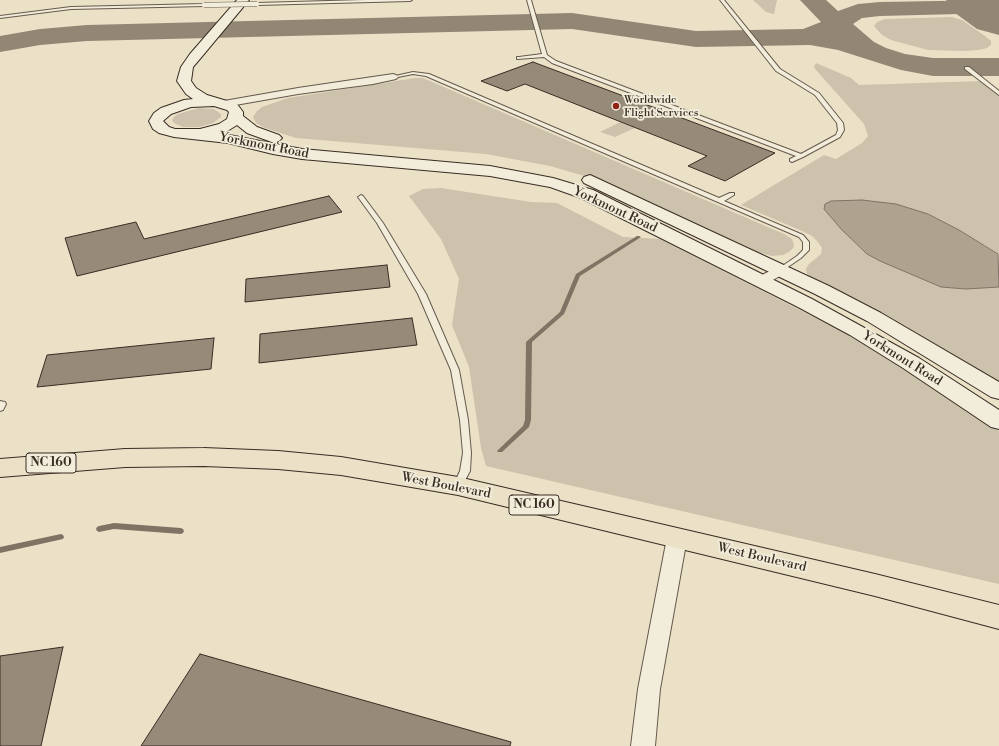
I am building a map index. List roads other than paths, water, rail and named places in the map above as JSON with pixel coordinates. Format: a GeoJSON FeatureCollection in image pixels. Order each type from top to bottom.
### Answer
{"type":"FeatureCollection","features":[{"type":"Feature","properties":{"kind":"main road","name":"West Boulevard"},"geometry":{"type":"LineString","coordinates":[[0,468],[125,458],[204,457],[278,460],[341,466],[458,486],[875,585],[999,617]]}},
{"type":"Feature","properties":{"kind":"street"},"geometry":{"type":"LineString","coordinates":[[175,63],[229,0]]}},
{"type":"Feature","properties":{"kind":"street","name":"Yorkmont Road"},"geometry":{"type":"LineString","coordinates":[[243,0],[194,57],[185,72],[184,81],[191,91],[228,109],[252,130],[288,141],[484,158],[530,164],[567,173],[612,190],[780,270],[874,317],[999,392]]}},
{"type":"Feature","properties":{"kind":"street"},"geometry":{"type":"LineString","coordinates":[[166,111],[189,103],[228,109],[298,91],[368,82],[393,77]]}},
{"type":"Feature","properties":{"kind":"street","name":"Yorkmont Road"},"geometry":{"type":"LineString","coordinates":[[173,96],[166,111],[159,116],[156,121],[158,126],[164,130],[186,134],[228,138],[273,149],[302,154],[506,173],[553,183],[587,194],[857,331],[911,363],[999,421]]}},
{"type":"Feature","properties":{"kind":"street","name":"Yorkmont Road"},"geometry":{"type":"LineString","coordinates":[[186,134],[213,131],[224,127],[232,122],[228,109]]}},
{"type":"Feature","properties":{"kind":"street"},"geometry":{"type":"LineString","coordinates":[[761,281],[780,270]]}},
{"type":"Feature","properties":{"kind":"street"},"geometry":{"type":"LineString","coordinates":[[643,746],[649,690],[677,538]]}},
{"type":"Feature","properties":{"kind":"lane"},"geometry":{"type":"LineString","coordinates":[[0,17],[71,8],[410,0]]}},
{"type":"Feature","properties":{"kind":"lane"},"geometry":{"type":"LineString","coordinates":[[529,0],[544,55],[554,62],[801,156]]}},
{"type":"Feature","properties":{"kind":"lane"},"geometry":{"type":"LineString","coordinates":[[722,0],[778,70],[817,94],[840,124],[841,130],[838,136],[792,160]]}},
{"type":"Feature","properties":{"kind":"lane"},"geometry":{"type":"LineString","coordinates":[[519,58],[544,55]]}},
{"type":"Feature","properties":{"kind":"lane"},"geometry":{"type":"LineString","coordinates":[[967,68],[999,93]]}},
{"type":"Feature","properties":{"kind":"lane"},"geometry":{"type":"LineString","coordinates":[[393,77],[413,73],[427,75],[801,236],[806,242],[806,250],[800,257],[780,270]]}},
{"type":"Feature","properties":{"kind":"lane"},"geometry":{"type":"LineString","coordinates":[[718,201],[732,194]]}},
{"type":"Feature","properties":{"kind":"lane"},"geometry":{"type":"LineString","coordinates":[[361,197],[380,223],[422,294],[455,370],[464,420],[466,454],[465,471],[458,486]]}},
{"type":"Feature","properties":{"kind":"lane"},"geometry":{"type":"LineString","coordinates":[[0,404],[2,404],[0,408]]}},
{"type":"Feature","properties":{"kind":"waterway"},"geometry":{"type":"LineString","coordinates":[[500,451],[526,427],[528,420],[529,342],[562,313],[578,275],[639,237]]}},
{"type":"Feature","properties":{"kind":"waterway"},"geometry":{"type":"LineString","coordinates":[[99,529],[114,526],[181,531]]}},
{"type":"Feature","properties":{"kind":"waterway"},"geometry":{"type":"LineString","coordinates":[[0,550],[61,537]]}},
{"type":"Feature","properties":{"kind":"place","name":"Worldwide Flight Services"},"geometry":{"type":"Point","coordinates":[616,106]}}]}
